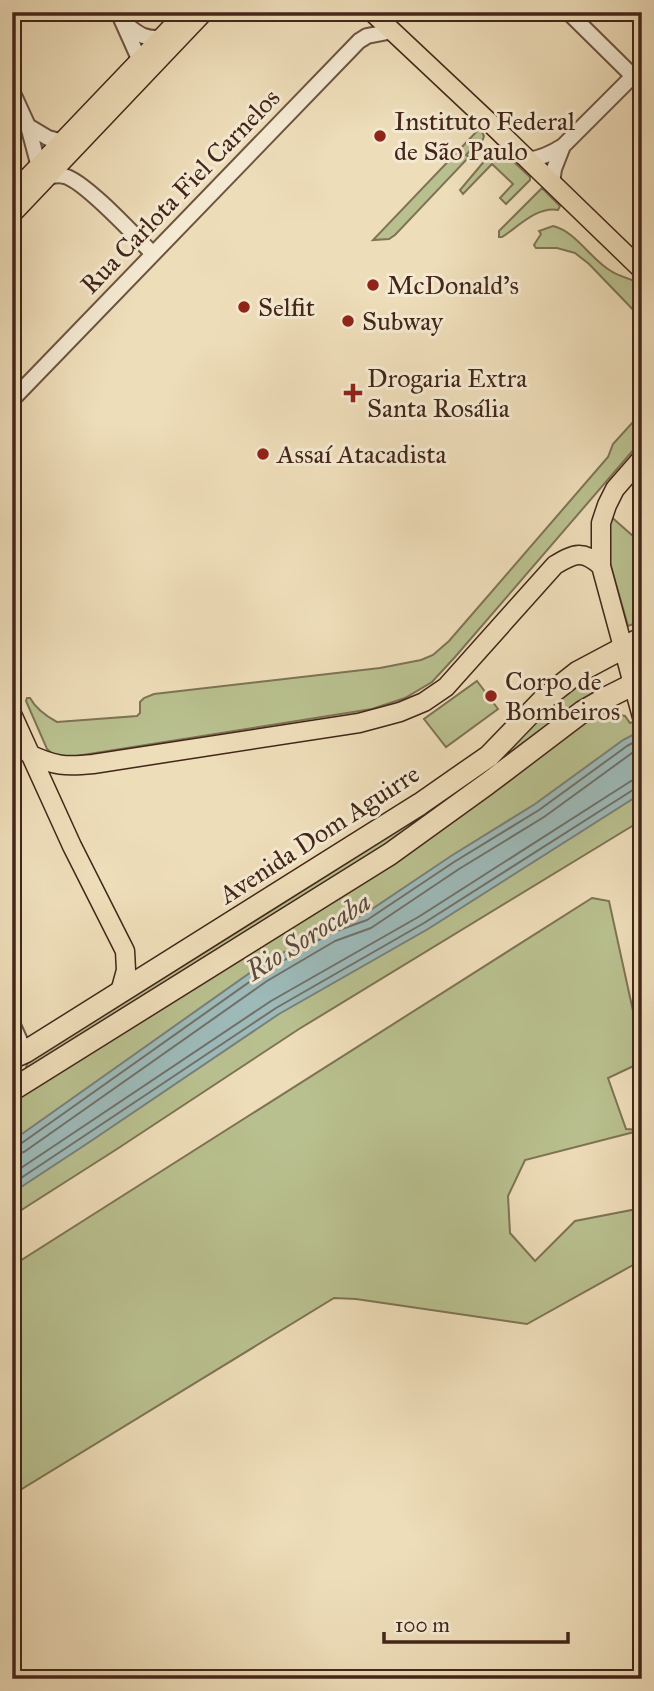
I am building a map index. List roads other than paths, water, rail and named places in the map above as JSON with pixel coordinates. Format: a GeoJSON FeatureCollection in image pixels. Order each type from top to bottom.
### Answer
{"type":"FeatureCollection","features":[{"type":"Feature","properties":{"kind":"highway","name":"Avenida Dom Aguirre"},"geometry":{"type":"LineString","coordinates":[[18,1055],[420,804],[489,755],[545,698],[578,672],[632,643]]}},
{"type":"Feature","properties":{"kind":"highway","name":"Avenida Dom Aguirre"},"geometry":{"type":"LineString","coordinates":[[12,1090],[390,854],[582,712],[637,688]]}},
{"type":"Feature","properties":{"kind":"highway"},"geometry":{"type":"LineString","coordinates":[[12,1076],[24,1067],[27,1059],[18,1055]]}},
{"type":"Feature","properties":{"kind":"main road"},"geometry":{"type":"LineString","coordinates":[[65,149],[186,12]]}},
{"type":"Feature","properties":{"kind":"main road"},"geometry":{"type":"LineString","coordinates":[[12,214],[43,172],[204,12]]}},
{"type":"Feature","properties":{"kind":"main road"},"geometry":{"type":"LineString","coordinates":[[372,12],[642,270]]}},
{"type":"Feature","properties":{"kind":"main road"},"geometry":{"type":"LineString","coordinates":[[12,194],[43,172]]}},
{"type":"Feature","properties":{"kind":"main road"},"geometry":{"type":"LineString","coordinates":[[642,458],[615,489],[601,523],[601,566],[632,643],[642,718]]}},
{"type":"Feature","properties":{"kind":"main road"},"geometry":{"type":"LineString","coordinates":[[29,754],[51,764],[93,764],[359,723],[406,710],[446,687],[555,565],[581,554],[592,558],[601,566]]}},
{"type":"Feature","properties":{"kind":"main road"},"geometry":{"type":"LineString","coordinates":[[12,714],[72,846],[125,951],[126,971],[120,992]]}},
{"type":"Feature","properties":{"kind":"street"},"geometry":{"type":"LineString","coordinates":[[528,160],[552,153],[563,146],[639,76],[568,12]]}},
{"type":"Feature","properties":{"kind":"street"},"geometry":{"type":"LineString","coordinates":[[120,17],[141,35],[149,39],[161,38]]}},
{"type":"Feature","properties":{"kind":"street"},"geometry":{"type":"LineString","coordinates":[[120,17],[140,61]]}},
{"type":"Feature","properties":{"kind":"street","name":"Rua Carlota Fiel Carnelos"},"geometry":{"type":"LineString","coordinates":[[12,400],[359,41],[367,36],[393,32]]}},
{"type":"Feature","properties":{"kind":"street"},"geometry":{"type":"LineString","coordinates":[[12,91],[28,126],[43,172],[65,176],[84,187],[153,254]]}},
{"type":"Feature","properties":{"kind":"street"},"geometry":{"type":"LineString","coordinates":[[28,126],[65,149],[84,187]]}},
{"type":"Feature","properties":{"kind":"street"},"geometry":{"type":"LineString","coordinates":[[552,183],[563,146]]}},
{"type":"Feature","properties":{"kind":"street"},"geometry":{"type":"LineString","coordinates":[[12,1023],[18,1055]]}},
{"type":"Feature","properties":{"kind":"water","name":"Rio Sorocaba"},"geometry":{"type":"Polygon","coordinates":[[[642,730],[642,793],[428,929],[279,1014],[12,1193],[12,1141],[258,967],[328,927],[363,915],[535,804],[623,740],[642,730]]]}},
{"type":"Feature","properties":{"kind":"place","name":"Instituto Federal de São Paulo"},"geometry":{"type":"Point","coordinates":[380,136]}},
{"type":"Feature","properties":{"kind":"place","name":"McDonald's"},"geometry":{"type":"Point","coordinates":[373,285]}},
{"type":"Feature","properties":{"kind":"place","name":"Selfit"},"geometry":{"type":"Point","coordinates":[244,307]}},
{"type":"Feature","properties":{"kind":"place","name":"Subway"},"geometry":{"type":"Point","coordinates":[348,321]}},
{"type":"Feature","properties":{"kind":"place","name":"Drogaria Extra Santa Rosália"},"geometry":{"type":"Point","coordinates":[353,393]}},
{"type":"Feature","properties":{"kind":"place","name":"Assaí Atacadista"},"geometry":{"type":"Point","coordinates":[263,454]}},
{"type":"Feature","properties":{"kind":"place","name":"Corpo de Bombeiros"},"geometry":{"type":"Point","coordinates":[491,696]}}]}
